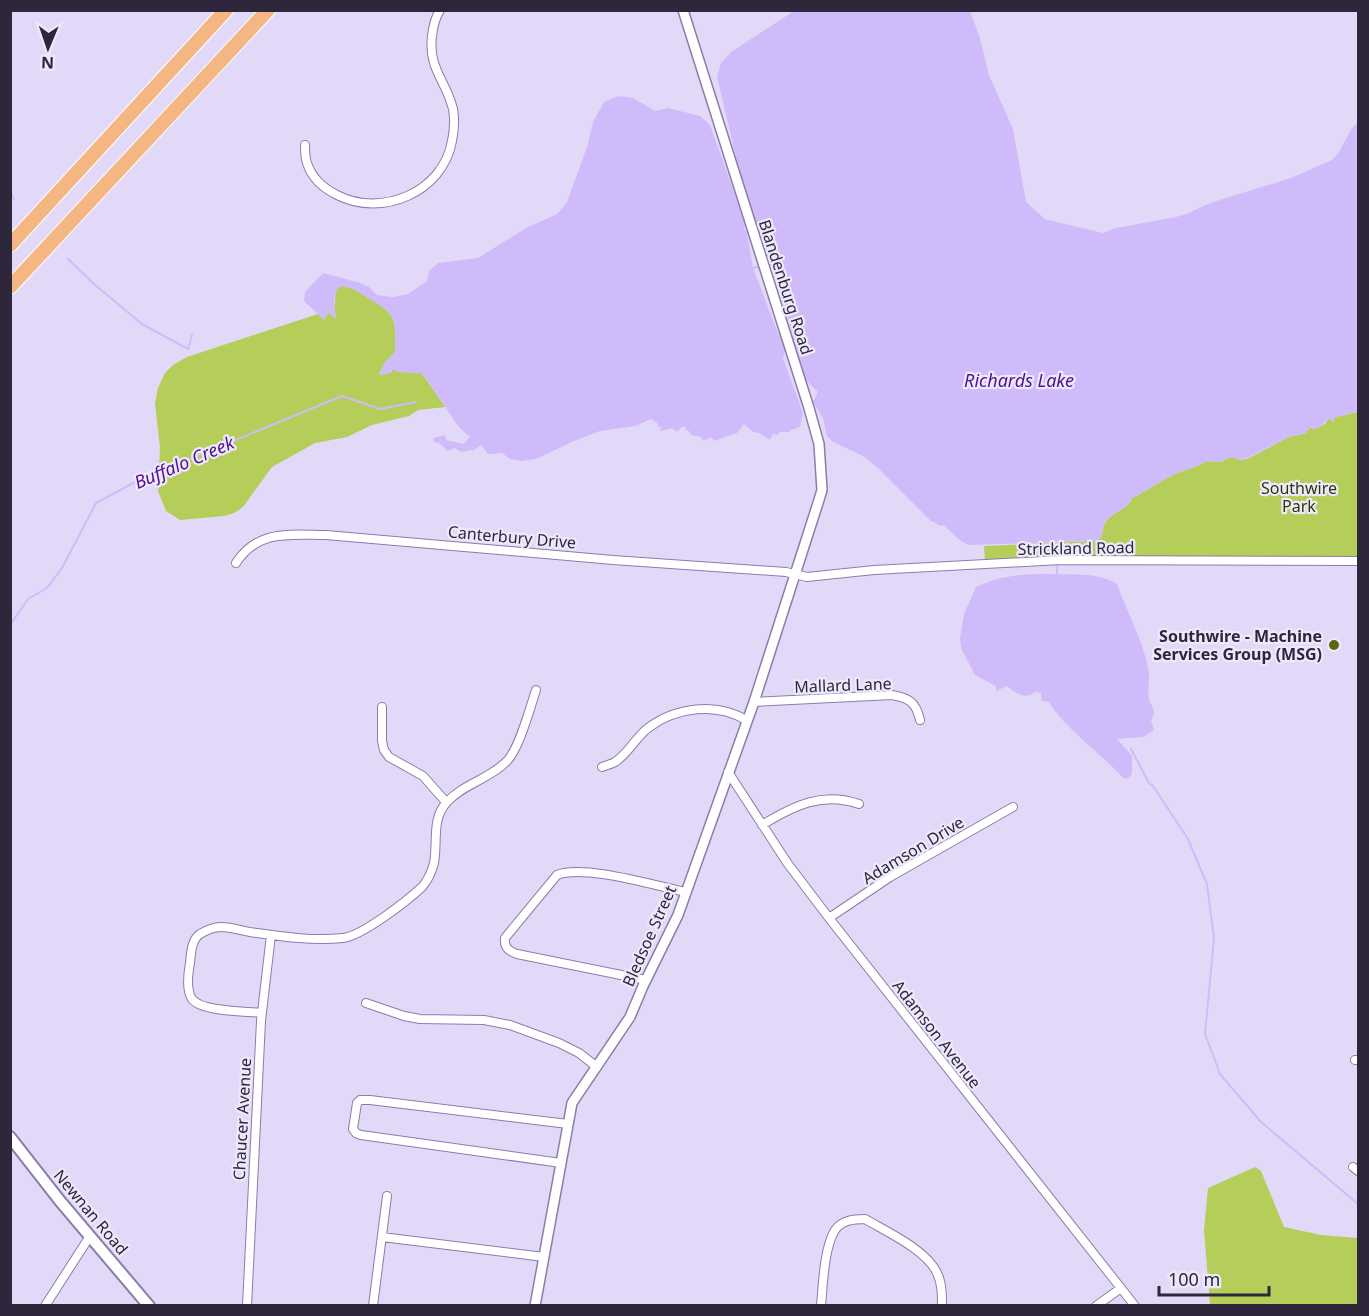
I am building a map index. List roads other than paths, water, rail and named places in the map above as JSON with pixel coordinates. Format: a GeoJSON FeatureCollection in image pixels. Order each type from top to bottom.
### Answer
{"type":"FeatureCollection","features":[{"type":"Feature","properties":{"kind":"highway"},"geometry":{"type":"LineString","coordinates":[[10,245],[226,10]]}},
{"type":"Feature","properties":{"kind":"highway"},"geometry":{"type":"LineString","coordinates":[[10,287],[268,10]]}},
{"type":"Feature","properties":{"kind":"main road","name":"Newnan Road"},"geometry":{"type":"LineString","coordinates":[[10,1137],[60,1202],[149,1305]]}},
{"type":"Feature","properties":{"kind":"street"},"geometry":{"type":"LineString","coordinates":[[305,145],[306,162],[315,179],[326,190],[353,202],[368,205],[402,198],[411,195],[438,174],[449,154],[454,127],[453,111],[445,85],[432,61],[433,29],[441,10]]}},
{"type":"Feature","properties":{"kind":"street","name":"Blandenburg Road"},"geometry":{"type":"LineString","coordinates":[[683,10],[819,444],[822,489],[795,575]]}},
{"type":"Feature","properties":{"kind":"street","name":"Canterbury Drive"},"geometry":{"type":"LineString","coordinates":[[236,563],[245,550],[260,541],[278,536],[326,535],[795,575]]}},
{"type":"Feature","properties":{"kind":"street","name":"Strickland Road"},"geometry":{"type":"LineString","coordinates":[[795,575],[1061,560],[1359,561]]}},
{"type":"Feature","properties":{"kind":"street","name":"Bledsoe Street"},"geometry":{"type":"LineString","coordinates":[[534,1305],[572,1103],[630,1017],[678,915],[754,702],[795,575]]}},
{"type":"Feature","properties":{"kind":"street"},"geometry":{"type":"LineString","coordinates":[[262,1013],[211,1008],[200,1005],[192,999],[189,990],[189,972],[193,942],[198,935],[220,927],[296,938],[342,938],[354,936],[366,930],[422,886],[434,862],[436,826],[446,802],[461,790],[507,762],[514,752],[536,690]]}},
{"type":"Feature","properties":{"kind":"street","name":"Mallard Lane"},"geometry":{"type":"LineString","coordinates":[[754,702],[892,694],[908,698],[917,706],[920,720]]}},
{"type":"Feature","properties":{"kind":"street"},"geometry":{"type":"LineString","coordinates":[[382,706],[384,750],[389,757],[411,767],[423,776],[446,802]]}},
{"type":"Feature","properties":{"kind":"street"},"geometry":{"type":"LineString","coordinates":[[602,767],[615,762],[647,729],[680,712],[712,709],[734,713],[746,720]]}},
{"type":"Feature","properties":{"kind":"street","name":"Adamson Avenue"},"geometry":{"type":"LineString","coordinates":[[728,772],[788,864],[829,918],[1135,1305]]}},
{"type":"Feature","properties":{"kind":"street"},"geometry":{"type":"LineString","coordinates":[[762,825],[807,802],[847,799],[859,804]]}},
{"type":"Feature","properties":{"kind":"street","name":"Adamson Drive"},"geometry":{"type":"LineString","coordinates":[[829,918],[890,877],[1013,807]]}},
{"type":"Feature","properties":{"kind":"street"},"geometry":{"type":"LineString","coordinates":[[646,980],[518,954],[508,950],[504,944],[505,938],[557,875],[566,871],[686,892]]}},
{"type":"Feature","properties":{"kind":"street","name":"Chaucer Avenue"},"geometry":{"type":"LineString","coordinates":[[247,1305],[262,1013],[271,934]]}},
{"type":"Feature","properties":{"kind":"street"},"geometry":{"type":"LineString","coordinates":[[366,1003],[420,1019],[484,1020],[510,1025],[559,1043],[579,1053],[597,1067]]}},
{"type":"Feature","properties":{"kind":"street"},"geometry":{"type":"LineString","coordinates":[[561,1163],[361,1135],[353,1129],[357,1102],[370,1100],[568,1124]]}},
{"type":"Feature","properties":{"kind":"street"},"geometry":{"type":"LineString","coordinates":[[374,1305],[387,1196]]}},
{"type":"Feature","properties":{"kind":"street"},"geometry":{"type":"LineString","coordinates":[[821,1305],[829,1246],[836,1229],[844,1222],[854,1219],[865,1220],[924,1255],[938,1272],[942,1305]]}},
{"type":"Feature","properties":{"kind":"street"},"geometry":{"type":"LineString","coordinates":[[45,1305],[90,1236]]}},
{"type":"Feature","properties":{"kind":"street"},"geometry":{"type":"LineString","coordinates":[[382,1237],[544,1257]]}},
{"type":"Feature","properties":{"kind":"street"},"geometry":{"type":"LineString","coordinates":[[1096,1305],[1121,1288]]}},
{"type":"Feature","properties":{"kind":"water","name":"Richards Lake"},"geometry":{"type":"Polygon","coordinates":[[[794,11],[970,11],[980,38],[989,75],[1013,129],[1026,202],[1045,219],[1103,233],[1116,228],[1176,217],[1210,203],[1291,178],[1332,160],[1358,122],[1358,412],[1335,417],[1333,423],[1329,418],[1319,428],[1313,429],[1311,426],[1306,433],[1289,437],[1247,458],[1240,460],[1232,457],[1220,462],[1207,461],[1175,474],[1132,498],[1127,506],[1110,516],[1103,526],[1101,538],[1094,541],[969,545],[944,525],[941,526],[931,521],[878,468],[863,456],[833,442],[827,436],[823,418],[813,402],[818,392],[804,378],[792,340],[785,303],[753,219],[742,182],[717,77],[721,63],[731,52],[794,11]]]}},
{"type":"Feature","properties":{"kind":"water"},"geometry":{"type":"Polygon","coordinates":[[[618,96],[633,98],[655,111],[668,108],[700,116],[710,125],[746,225],[744,229],[747,232],[753,268],[786,348],[783,358],[803,413],[800,427],[789,432],[780,432],[778,435],[773,434],[770,440],[753,432],[744,424],[737,433],[714,441],[711,437],[703,441],[701,437],[691,435],[688,430],[686,431],[686,427],[682,427],[677,432],[672,428],[661,431],[663,427],[659,427],[651,419],[636,426],[600,431],[536,459],[521,461],[510,459],[502,453],[488,454],[481,445],[473,451],[461,452],[455,448],[448,451],[438,442],[434,442],[433,438],[445,435],[446,440],[463,444],[470,437],[458,426],[423,374],[396,372],[394,368],[391,373],[379,374],[385,362],[395,352],[393,318],[384,309],[358,292],[341,286],[335,297],[334,307],[337,320],[328,312],[324,320],[304,301],[305,292],[323,273],[361,283],[377,295],[393,297],[408,294],[427,281],[429,271],[438,263],[478,258],[526,228],[557,214],[567,202],[588,144],[593,122],[604,102],[618,96]]]}},
{"type":"Feature","properties":{"kind":"water"},"geometry":{"type":"Polygon","coordinates":[[[1076,574],[1094,576],[1117,584],[1149,671],[1149,699],[1154,712],[1151,720],[1154,730],[1143,737],[1117,739],[1132,756],[1132,774],[1128,779],[1123,778],[1073,731],[1049,702],[1042,701],[1041,693],[1022,695],[1007,686],[996,691],[996,686],[975,675],[961,648],[960,638],[964,614],[976,587],[1012,576],[1076,574]]]}},
{"type":"Feature","properties":{"kind":"waterway"},"geometry":{"type":"LineString","coordinates":[[10,192],[14,199]]}},
{"type":"Feature","properties":{"kind":"waterway"},"geometry":{"type":"LineString","coordinates":[[68,259],[142,324],[188,349],[192,335]]}},
{"type":"Feature","properties":{"kind":"waterway","name":"Buffalo Creek"},"geometry":{"type":"LineString","coordinates":[[753,268],[762,266]]}},
{"type":"Feature","properties":{"kind":"waterway","name":"Buffalo Creek"},"geometry":{"type":"LineString","coordinates":[[10,625],[28,599],[47,588],[62,568],[96,503],[141,479],[342,396],[380,409],[416,402]]}},
{"type":"Feature","properties":{"kind":"waterway"},"geometry":{"type":"LineString","coordinates":[[1056,550],[1057,574]]}},
{"type":"Feature","properties":{"kind":"waterway"},"geometry":{"type":"LineString","coordinates":[[1131,749],[1149,783],[1188,839],[1207,884],[1214,938],[1205,1034],[1220,1074],[1261,1122],[1358,1204]]}},
{"type":"Feature","properties":{"kind":"place","name":"Southwire - Machine Services Group (MSG)"},"geometry":{"type":"Point","coordinates":[1334,645]}},
{"type":"Feature","properties":{"kind":"park label","name":"Southwire Park"},"geometry":{"type":"Point","coordinates":[1299,497]}}]}
